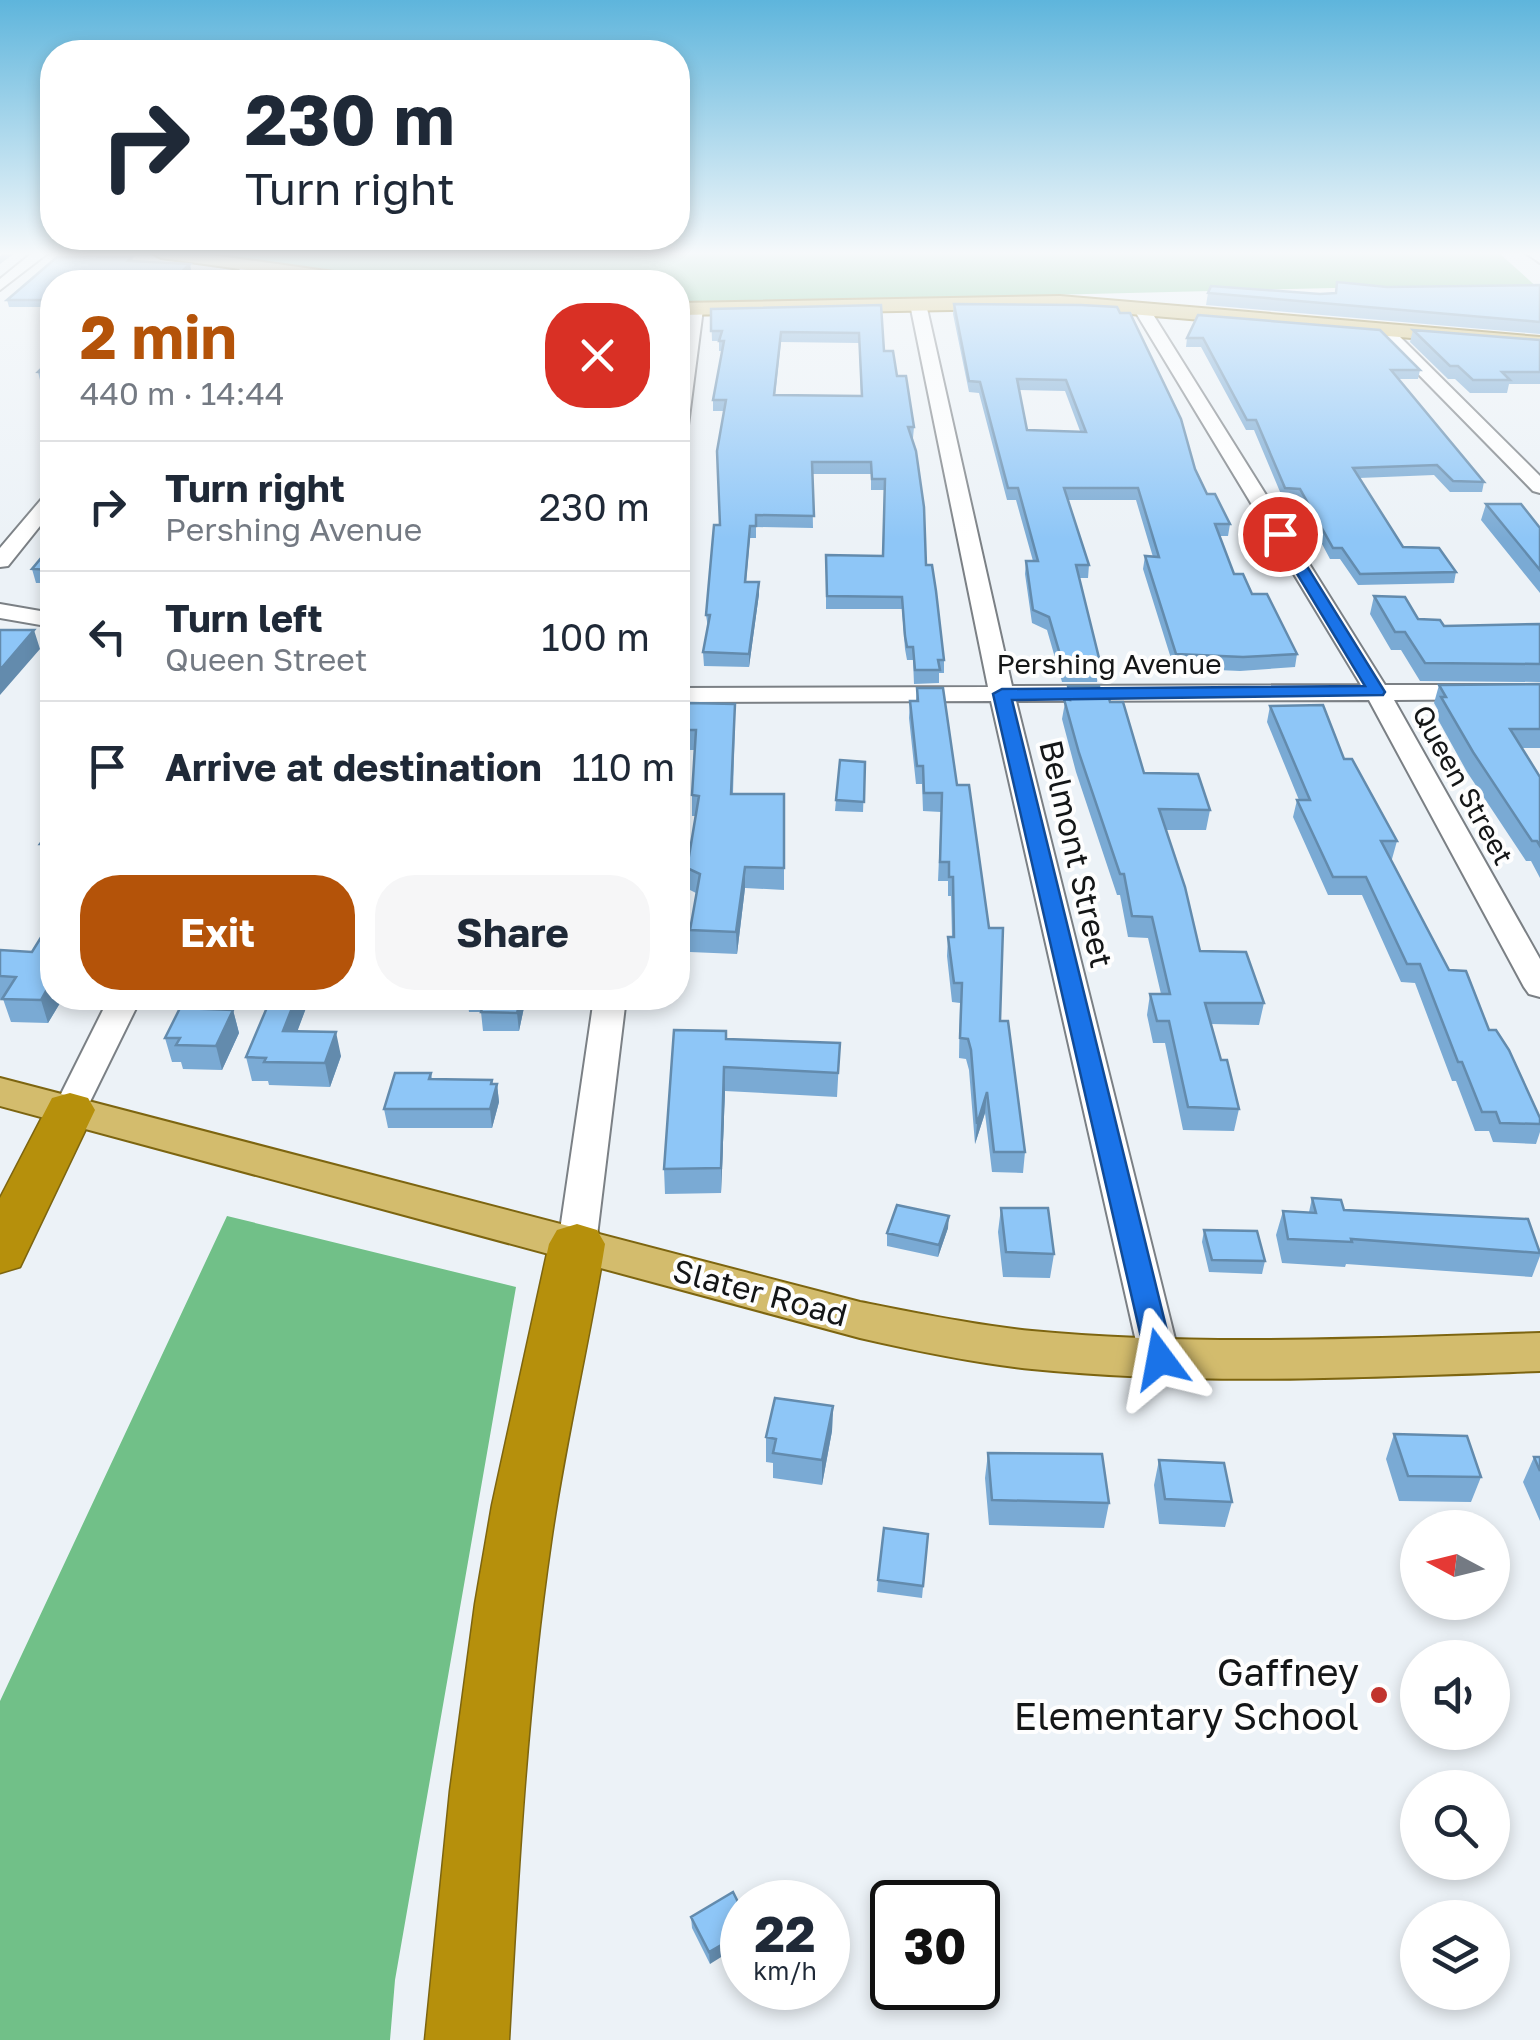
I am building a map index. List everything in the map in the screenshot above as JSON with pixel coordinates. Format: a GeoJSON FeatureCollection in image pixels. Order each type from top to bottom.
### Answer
{"type":"FeatureCollection","features":[{"type":"Feature","properties":{"kind":"highway"},"geometry":{"type":"LineString","coordinates":[[0,1253],[70,1110]]}},
{"type":"Feature","properties":{"kind":"highway"},"geometry":{"type":"LineString","coordinates":[[467,2040],[477,1900],[506,1624],[577,1244]]}},
{"type":"Feature","properties":{"kind":"main road","name":"Slater Road"},"geometry":{"type":"LineString","coordinates":[[0,1092],[936,1338],[1059,1355],[1160,1359],[1540,1352]]}},
{"type":"Feature","properties":{"kind":"street","name":"Belmont Street"},"geometry":{"type":"LineString","coordinates":[[928,348],[1002,694],[1160,1359]]}},
{"type":"Feature","properties":{"kind":"street","name":"Queen Street"},"geometry":{"type":"LineString","coordinates":[[1166,348],[1377,692],[1540,987]]}},
{"type":"Feature","properties":{"kind":"street"},"geometry":{"type":"LineString","coordinates":[[1402,348],[1540,487]]}},
{"type":"Feature","properties":{"kind":"street"},"geometry":{"type":"LineString","coordinates":[[0,561],[40,513]]}},
{"type":"Feature","properties":{"kind":"street"},"geometry":{"type":"LineString","coordinates":[[0,611],[40,618]]}},
{"type":"Feature","properties":{"kind":"street","name":"Pershing Avenue"},"geometry":{"type":"LineString","coordinates":[[690,696],[1540,692]]}},
{"type":"Feature","properties":{"kind":"street"},"geometry":{"type":"LineString","coordinates":[[70,1110],[119,1010]]}},
{"type":"Feature","properties":{"kind":"street"},"geometry":{"type":"LineString","coordinates":[[577,1244],[608,1010]]}},
{"type":"Feature","properties":{"kind":"green space"},"geometry":{"type":"Polygon","coordinates":[[[227,1216],[516,1287],[395,1980],[390,2040],[0,2040],[0,1701],[227,1216]]]}},
{"type":"Feature","properties":{"kind":"building"},"geometry":{"type":"Polygon","coordinates":[[[723,348],[779,348],[774,395],[862,396],[860,348],[893,351],[897,376],[906,376],[914,427],[908,427],[916,451],[924,507],[926,565],[932,565],[944,660],[938,660],[940,670],[915,670],[913,647],[907,647],[905,636],[902,597],[827,596],[826,555],[883,556],[885,479],[872,479],[871,462],[812,462],[814,516],[756,515],[756,526],[750,526],[745,582],[759,582],[749,654],[703,652],[710,615],[706,615],[714,525],[720,525],[717,451],[726,400],[713,400],[723,348]]]}},
{"type":"Feature","properties":{"kind":"building"},"geometry":{"type":"Polygon","coordinates":[[[963,348],[1147,348],[1181,419],[1195,469],[1207,494],[1215,494],[1230,524],[1215,524],[1234,574],[1243,574],[1252,594],[1267,594],[1297,654],[1176,654],[1145,556],[1159,557],[1138,488],[1064,488],[1089,565],[1076,565],[1099,668],[1064,668],[1049,617],[1033,610],[1026,561],[1038,561],[1018,488],[1008,488],[980,382],[969,381],[963,348]],[[1017,379],[1027,430],[1086,432],[1066,380],[1017,379]]]}},
{"type":"Feature","properties":{"kind":"building"},"geometry":{"type":"Polygon","coordinates":[[[1208,348],[1398,348],[1420,370],[1391,370],[1484,482],[1453,481],[1437,465],[1353,468],[1403,547],[1439,548],[1456,572],[1360,574],[1342,548],[1333,548],[1300,489],[1285,488],[1256,420],[1247,420],[1208,348]]]}},
{"type":"Feature","properties":{"kind":"building"},"geometry":{"type":"Polygon","coordinates":[[[1432,348],[1540,348],[1540,372],[1502,372],[1510,380],[1473,380],[1458,366],[1450,366],[1432,348]]]}},
{"type":"Feature","properties":{"kind":"building"},"geometry":{"type":"Polygon","coordinates":[[[1486,504],[1521,504],[1540,528],[1540,570],[1486,504]]]}},
{"type":"Feature","properties":{"kind":"building"},"geometry":{"type":"Polygon","coordinates":[[[1374,596],[1405,597],[1418,619],[1440,620],[1444,626],[1540,624],[1540,664],[1425,663],[1405,632],[1395,632],[1374,596]]]}},
{"type":"Feature","properties":{"kind":"building"},"geometry":{"type":"Polygon","coordinates":[[[0,630],[34,630],[0,670],[0,630]]]}},
{"type":"Feature","properties":{"kind":"building"},"geometry":{"type":"Polygon","coordinates":[[[1540,684],[1540,729],[1510,729],[1540,777],[1540,846],[1532,841],[1473,752],[1441,697],[1446,697],[1439,685],[1540,684]]]}},
{"type":"Feature","properties":{"kind":"building"},"geometry":{"type":"Polygon","coordinates":[[[1068,686],[1099,686],[1099,695],[1108,695],[1110,702],[1123,702],[1144,773],[1198,774],[1210,810],[1159,809],[1185,887],[1200,951],[1246,952],[1264,1003],[1205,1003],[1221,1060],[1227,1060],[1239,1109],[1188,1107],[1169,1021],[1157,1021],[1150,994],[1170,994],[1152,917],[1132,916],[1124,874],[1120,874],[1079,753],[1064,699],[1070,700],[1068,686]]]}},
{"type":"Feature","properties":{"kind":"building"},"geometry":{"type":"Polygon","coordinates":[[[917,688],[943,688],[957,785],[969,785],[989,928],[1003,928],[1000,1021],[1008,1021],[1025,1152],[994,1152],[987,1092],[977,1124],[971,1050],[968,1039],[960,1038],[962,983],[954,983],[948,937],[954,937],[953,877],[949,877],[949,862],[940,862],[942,793],[924,793],[923,766],[917,766],[910,701],[918,701],[917,688]]]}},
{"type":"Feature","properties":{"kind":"building"},"geometry":{"type":"Polygon","coordinates":[[[690,703],[735,704],[731,794],[784,794],[784,868],[745,867],[736,932],[690,930],[700,874],[690,869],[699,796],[692,795],[696,730],[690,730],[690,703]]]}},
{"type":"Feature","properties":{"kind":"building"},"geometry":{"type":"Polygon","coordinates":[[[1323,705],[1344,759],[1352,759],[1397,841],[1381,841],[1449,970],[1466,971],[1489,1030],[1496,1030],[1509,1050],[1540,1124],[1500,1123],[1496,1112],[1482,1112],[1420,964],[1407,964],[1366,877],[1333,877],[1297,800],[1310,800],[1270,706],[1323,705]]]}},
{"type":"Feature","properties":{"kind":"building"},"geometry":{"type":"Polygon","coordinates":[[[840,760],[865,762],[864,802],[836,800],[840,760]]]}},
{"type":"Feature","properties":{"kind":"building"},"geometry":{"type":"Polygon","coordinates":[[[40,939],[40,1000],[2,999],[16,977],[0,976],[0,950],[32,952],[40,939]]]}},
{"type":"Feature","properties":{"kind":"building"},"geometry":{"type":"Polygon","coordinates":[[[179,1010],[233,1010],[216,1046],[176,1045],[180,1038],[165,1038],[179,1010]]]}},
{"type":"Feature","properties":{"kind":"building"},"geometry":{"type":"Polygon","coordinates":[[[266,1010],[291,1010],[283,1031],[336,1032],[325,1063],[264,1062],[266,1058],[246,1057],[266,1010]]]}},
{"type":"Feature","properties":{"kind":"building"},"geometry":{"type":"Polygon","coordinates":[[[482,1010],[518,1010],[517,1013],[482,1010]]]}},
{"type":"Feature","properties":{"kind":"building"},"geometry":{"type":"Polygon","coordinates":[[[674,1030],[726,1031],[726,1039],[840,1043],[838,1073],[724,1067],[721,1168],[664,1169],[674,1030]]]}},
{"type":"Feature","properties":{"kind":"building"},"geometry":{"type":"Polygon","coordinates":[[[395,1073],[431,1073],[429,1079],[492,1080],[491,1084],[497,1084],[490,1109],[384,1109],[395,1073]]]}},
{"type":"Feature","properties":{"kind":"building"},"geometry":{"type":"Polygon","coordinates":[[[1312,1198],[1341,1200],[1344,1210],[1528,1219],[1540,1253],[1351,1239],[1352,1242],[1288,1239],[1283,1211],[1316,1213],[1312,1198]]]}},
{"type":"Feature","properties":{"kind":"building"},"geometry":{"type":"Polygon","coordinates":[[[897,1205],[949,1216],[939,1245],[887,1233],[897,1205]]]}},
{"type":"Feature","properties":{"kind":"building"},"geometry":{"type":"Polygon","coordinates":[[[1001,1208],[1048,1208],[1054,1254],[1006,1252],[1001,1208]]]}},
{"type":"Feature","properties":{"kind":"building"},"geometry":{"type":"Polygon","coordinates":[[[1204,1230],[1257,1231],[1265,1261],[1212,1260],[1204,1230]]]}},
{"type":"Feature","properties":{"kind":"building"},"geometry":{"type":"Polygon","coordinates":[[[775,1398],[833,1406],[822,1460],[773,1453],[776,1439],[766,1437],[775,1398]]]}},
{"type":"Feature","properties":{"kind":"building"},"geometry":{"type":"Polygon","coordinates":[[[1394,1434],[1467,1436],[1481,1477],[1408,1476],[1394,1434]]]}},
{"type":"Feature","properties":{"kind":"building"},"geometry":{"type":"Polygon","coordinates":[[[988,1453],[1102,1454],[1109,1503],[992,1500],[988,1453]]]}},
{"type":"Feature","properties":{"kind":"building"},"geometry":{"type":"Polygon","coordinates":[[[1159,1460],[1224,1463],[1232,1502],[1165,1499],[1159,1460]]]}},
{"type":"Feature","properties":{"kind":"building"},"geometry":{"type":"Polygon","coordinates":[[[884,1528],[928,1534],[923,1586],[878,1580],[884,1528]]]}},
{"type":"Feature","properties":{"kind":"building"},"geometry":{"type":"Polygon","coordinates":[[[720,1900],[720,1946],[709,1952],[691,1917],[720,1900]]]}},
{"type":"Feature","properties":{"kind":"place","name":"Gaffney Elementary School"},"geometry":{"type":"Point","coordinates":[1379,1695]}},
{"type":"Feature","properties":{"kind":"route"},"geometry":{"type":"LineString","coordinates":[[1160,1359],[1002,694],[1377,692],[1280,534]]}}]}
